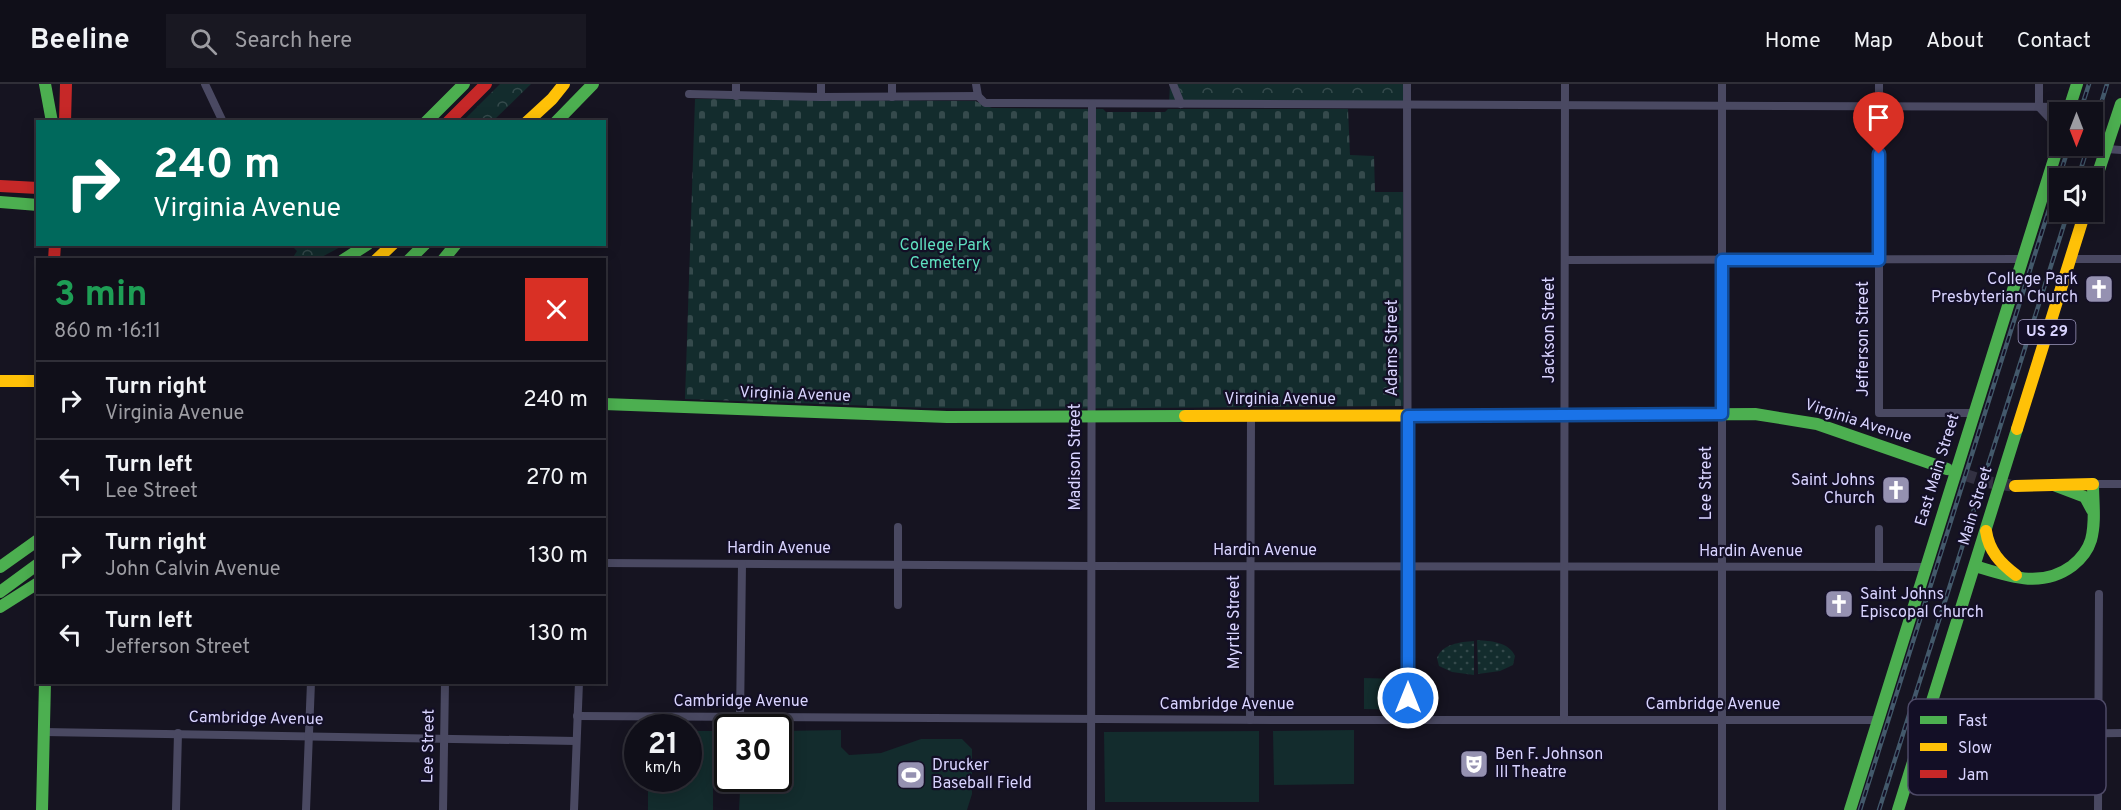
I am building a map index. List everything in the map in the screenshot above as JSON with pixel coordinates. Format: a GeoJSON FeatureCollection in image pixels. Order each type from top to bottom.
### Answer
{"type":"FeatureCollection","features":[{"type":"Feature","properties":{"kind":"main road"},"geometry":{"type":"LineString","coordinates":[[45,84],[52,120]]}},
{"type":"Feature","properties":{"kind":"main road"},"geometry":{"type":"LineString","coordinates":[[65,120],[66,84]]}},
{"type":"Feature","properties":{"kind":"main road"},"geometry":{"type":"LineString","coordinates":[[428,120],[464,84]]}},
{"type":"Feature","properties":{"kind":"main road"},"geometry":{"type":"LineString","coordinates":[[450,120],[486,84]]}},
{"type":"Feature","properties":{"kind":"main road"},"geometry":{"type":"LineString","coordinates":[[529,120],[552,99],[564,84]]}},
{"type":"Feature","properties":{"kind":"main road"},"geometry":{"type":"LineString","coordinates":[[559,120],[593,84]]}},
{"type":"Feature","properties":{"kind":"main road"},"geometry":{"type":"LineString","coordinates":[[2071,102],[2077,84]]}},
{"type":"Feature","properties":{"kind":"main road"},"geometry":{"type":"LineString","coordinates":[[518,120],[527,111],[552,99]]}},
{"type":"Feature","properties":{"kind":"main road"},"geometry":{"type":"LineString","coordinates":[[2100,168],[2121,104]]}},
{"type":"Feature","properties":{"kind":"main road","name":"East Main Street"},"geometry":{"type":"LineString","coordinates":[[1850,810],[1876,720],[2055,156]]}},
{"type":"Feature","properties":{"kind":"main road"},"geometry":{"type":"LineString","coordinates":[[0,186],[36,188]]}},
{"type":"Feature","properties":{"kind":"main road"},"geometry":{"type":"LineString","coordinates":[[0,202],[36,205]]}},
{"type":"Feature","properties":{"kind":"main road","name":"Main Street"},"geometry":{"type":"LineString","coordinates":[[1933,699],[2082,222]]}},
{"type":"Feature","properties":{"kind":"main road"},"geometry":{"type":"LineString","coordinates":[[346,258],[365,246]]}},
{"type":"Feature","properties":{"kind":"main road"},"geometry":{"type":"LineString","coordinates":[[378,258],[391,246]]}},
{"type":"Feature","properties":{"kind":"main road"},"geometry":{"type":"LineString","coordinates":[[411,258],[423,246]]}},
{"type":"Feature","properties":{"kind":"main road"},"geometry":{"type":"LineString","coordinates":[[445,258],[454,246]]}},
{"type":"Feature","properties":{"kind":"main road"},"geometry":{"type":"LineString","coordinates":[[0,381],[36,381]]}},
{"type":"Feature","properties":{"kind":"main road","name":"Virginia Avenue"},"geometry":{"type":"LineString","coordinates":[[606,404],[947,417],[1755,414],[1817,424],[1947,469]]}},
{"type":"Feature","properties":{"kind":"main road"},"geometry":{"type":"LineString","coordinates":[[1975,566],[2023,579],[2044,578],[2068,569],[2089,548],[2092,538],[2093,484],[2015,486]]}},
{"type":"Feature","properties":{"kind":"main road"},"geometry":{"type":"LineString","coordinates":[[2056,486],[2085,497],[2093,512]]}},
{"type":"Feature","properties":{"kind":"main road"},"geometry":{"type":"LineString","coordinates":[[1986,529],[1988,545],[1995,556],[2014,574],[2023,579]]}},
{"type":"Feature","properties":{"kind":"main road"},"geometry":{"type":"LineString","coordinates":[[0,567],[36,541]]}},
{"type":"Feature","properties":{"kind":"main road"},"geometry":{"type":"LineString","coordinates":[[0,592],[36,565]]}},
{"type":"Feature","properties":{"kind":"main road"},"geometry":{"type":"LineString","coordinates":[[0,607],[36,584]]}},
{"type":"Feature","properties":{"kind":"main road"},"geometry":{"type":"LineString","coordinates":[[42,810],[45,684]]}},
{"type":"Feature","properties":{"kind":"main road","name":"Main Street"},"geometry":{"type":"LineString","coordinates":[[1898,810],[1908,778]]}},
{"type":"Feature","properties":{"kind":"street"},"geometry":{"type":"LineString","coordinates":[[205,84],[222,120]]}},
{"type":"Feature","properties":{"kind":"street"},"geometry":{"type":"LineString","coordinates":[[735,96],[736,84]]}},
{"type":"Feature","properties":{"kind":"street"},"geometry":{"type":"LineString","coordinates":[[821,84],[821,97]]}},
{"type":"Feature","properties":{"kind":"street"},"geometry":{"type":"LineString","coordinates":[[892,84],[892,97]]}},
{"type":"Feature","properties":{"kind":"street"},"geometry":{"type":"LineString","coordinates":[[976,84],[978,96],[985,103],[2049,108]]}},
{"type":"Feature","properties":{"kind":"street"},"geometry":{"type":"LineString","coordinates":[[1173,84],[1180,104]]}},
{"type":"Feature","properties":{"kind":"street","name":"Adams Street"},"geometry":{"type":"LineString","coordinates":[[1407,84],[1408,720]]}},
{"type":"Feature","properties":{"kind":"street","name":"Jackson Street"},"geometry":{"type":"LineString","coordinates":[[1564,720],[1565,84]]}},
{"type":"Feature","properties":{"kind":"street","name":"Lee Street"},"geometry":{"type":"LineString","coordinates":[[1722,84],[1722,810]]}},
{"type":"Feature","properties":{"kind":"street","name":"Jefferson Street"},"geometry":{"type":"LineString","coordinates":[[1879,84],[1879,413]]}},
{"type":"Feature","properties":{"kind":"street"},"geometry":{"type":"LineString","coordinates":[[2039,84],[2039,107],[2049,118]]}},
{"type":"Feature","properties":{"kind":"street"},"geometry":{"type":"LineString","coordinates":[[689,94],[821,97],[978,96]]}},
{"type":"Feature","properties":{"kind":"street","name":"Madison Street"},"geometry":{"type":"LineString","coordinates":[[1091,810],[1092,104]]}},
{"type":"Feature","properties":{"kind":"street"},"geometry":{"type":"LineString","coordinates":[[2107,149],[2121,150]]}},
{"type":"Feature","properties":{"kind":"street"},"geometry":{"type":"LineString","coordinates":[[1565,260],[2022,259]]}},
{"type":"Feature","properties":{"kind":"street"},"geometry":{"type":"LineString","coordinates":[[2069,259],[2121,259]]}},
{"type":"Feature","properties":{"kind":"street","name":"Virginia Avenue"},"geometry":{"type":"LineString","coordinates":[[1879,413],[1973,413]]}},
{"type":"Feature","properties":{"kind":"street","name":"Myrtle Street"},"geometry":{"type":"LineString","coordinates":[[1250,720],[1251,417]]}},
{"type":"Feature","properties":{"kind":"street"},"geometry":{"type":"LineString","coordinates":[[2093,484],[2121,484]]}},
{"type":"Feature","properties":{"kind":"street"},"geometry":{"type":"LineString","coordinates":[[898,527],[898,605]]}},
{"type":"Feature","properties":{"kind":"street"},"geometry":{"type":"LineString","coordinates":[[1879,529],[1879,567]]}},
{"type":"Feature","properties":{"kind":"street","name":"Hardin Avenue"},"geometry":{"type":"LineString","coordinates":[[606,563],[1250,567],[1925,567]]}},
{"type":"Feature","properties":{"kind":"street"},"geometry":{"type":"LineString","coordinates":[[740,714],[742,564]]}},
{"type":"Feature","properties":{"kind":"street"},"geometry":{"type":"LineString","coordinates":[[2099,594],[2099,699]]}},
{"type":"Feature","properties":{"kind":"street"},"geometry":{"type":"LineString","coordinates":[[306,810],[311,684]]}},
{"type":"Feature","properties":{"kind":"street","name":"Lee Street"},"geometry":{"type":"LineString","coordinates":[[443,810],[445,684]]}},
{"type":"Feature","properties":{"kind":"street"},"geometry":{"type":"LineString","coordinates":[[574,810],[579,684]]}},
{"type":"Feature","properties":{"kind":"street","name":"Cambridge Avenue"},"geometry":{"type":"LineString","coordinates":[[577,716],[714,718]]}},
{"type":"Feature","properties":{"kind":"street","name":"Cambridge Avenue"},"geometry":{"type":"LineString","coordinates":[[792,718],[1876,720]]}},
{"type":"Feature","properties":{"kind":"street","name":"Cambridge Avenue"},"geometry":{"type":"LineString","coordinates":[[43,732],[576,741]]}},
{"type":"Feature","properties":{"kind":"street"},"geometry":{"type":"LineString","coordinates":[[176,810],[177,733]]}},
{"type":"Feature","properties":{"kind":"street"},"geometry":{"type":"LineString","coordinates":[[2106,734],[2121,733]]}},
{"type":"Feature","properties":{"kind":"street"},"geometry":{"type":"LineString","coordinates":[[2098,795],[2098,810]]}},
{"type":"Feature","properties":{"kind":"green space"},"geometry":{"type":"Polygon","coordinates":[[[500,84],[531,84],[494,120],[464,120],[500,84]]]}},
{"type":"Feature","properties":{"kind":"green space"},"geometry":{"type":"Polygon","coordinates":[[[1170,84],[1410,84],[1410,107],[1169,104],[1170,84]]]}},
{"type":"Feature","properties":{"kind":"green space","name":"College Park Cemetery"},"geometry":{"type":"Polygon","coordinates":[[[695,99],[975,101],[992,108],[1103,109],[1106,112],[1165,112],[1168,109],[1348,109],[1350,155],[1374,156],[1375,192],[1403,192],[1403,406],[1017,409],[685,399],[695,99]]]}},
{"type":"Feature","properties":{"kind":"green space"},"geometry":{"type":"Polygon","coordinates":[[[292,246],[342,246],[320,258],[293,258],[297,251],[292,246]]]}},
{"type":"Feature","properties":{"kind":"green space"},"geometry":{"type":"Polygon","coordinates":[[[1477,640],[1504,645],[1515,656],[1513,665],[1500,671],[1478,674],[1477,640]]]}},
{"type":"Feature","properties":{"kind":"green space"},"geometry":{"type":"Polygon","coordinates":[[[1474,641],[1474,675],[1452,672],[1439,666],[1437,658],[1439,653],[1447,647],[1474,641]]]}},
{"type":"Feature","properties":{"kind":"green space"},"geometry":{"type":"Polygon","coordinates":[[[1364,678],[1401,679],[1401,710],[1364,709],[1364,678]]]}},
{"type":"Feature","properties":{"kind":"green space"},"geometry":{"type":"Polygon","coordinates":[[[841,730],[841,747],[849,755],[881,753],[921,739],[962,739],[972,749],[972,794],[967,810],[739,810],[740,792],[792,792],[792,731],[841,730]]]}},
{"type":"Feature","properties":{"kind":"green space"},"geometry":{"type":"Polygon","coordinates":[[[1354,730],[1354,784],[1274,785],[1273,731],[1354,730]]]}},
{"type":"Feature","properties":{"kind":"green space"},"geometry":{"type":"Polygon","coordinates":[[[702,731],[713,731],[713,810],[648,810],[648,792],[702,792],[702,731]]]}},
{"type":"Feature","properties":{"kind":"green space"},"geometry":{"type":"Polygon","coordinates":[[[1259,731],[1259,802],[1105,802],[1104,732],[1259,731]]]}},
{"type":"Feature","properties":{"kind":"tunnel"},"geometry":{"type":"LineString","coordinates":[[1947,469],[1987,482],[2015,486]]}},
{"type":"Feature","properties":{"kind":"railway"},"geometry":{"type":"LineString","coordinates":[[2083,102],[2089,84]]}},
{"type":"Feature","properties":{"kind":"railway"},"geometry":{"type":"LineString","coordinates":[[2101,102],[2107,84]]}},
{"type":"Feature","properties":{"kind":"railway"},"geometry":{"type":"LineString","coordinates":[[1860,810],[2066,156]]}},
{"type":"Feature","properties":{"kind":"railway"},"geometry":{"type":"LineString","coordinates":[[2081,168],[2085,156]]}},
{"type":"Feature","properties":{"kind":"railway"},"geometry":{"type":"LineString","coordinates":[[1914,699],[2065,222]]}},
{"type":"Feature","properties":{"kind":"railway"},"geometry":{"type":"LineString","coordinates":[[1879,810],[1908,718]]}},
{"type":"Feature","properties":{"kind":"traffic: fast"},"geometry":{"type":"LineString","coordinates":[[45,84],[52,120]]}},
{"type":"Feature","properties":{"kind":"traffic: fast"},"geometry":{"type":"LineString","coordinates":[[428,120],[464,84]]}},
{"type":"Feature","properties":{"kind":"traffic: fast"},"geometry":{"type":"LineString","coordinates":[[558,120],[593,84]]}},
{"type":"Feature","properties":{"kind":"traffic: fast"},"geometry":{"type":"LineString","coordinates":[[2071,102],[2077,84]]}},
{"type":"Feature","properties":{"kind":"traffic: fast"},"geometry":{"type":"LineString","coordinates":[[2100,168],[2121,104]]}},
{"type":"Feature","properties":{"kind":"traffic: fast"},"geometry":{"type":"LineString","coordinates":[[1850,810],[2055,156]]}},
{"type":"Feature","properties":{"kind":"traffic: fast"},"geometry":{"type":"LineString","coordinates":[[0,202],[36,205]]}},
{"type":"Feature","properties":{"kind":"traffic: fast"},"geometry":{"type":"LineString","coordinates":[[346,258],[365,246]]}},
{"type":"Feature","properties":{"kind":"traffic: fast"},"geometry":{"type":"LineString","coordinates":[[411,258],[423,246]]}},
{"type":"Feature","properties":{"kind":"traffic: fast"},"geometry":{"type":"LineString","coordinates":[[445,258],[454,246]]}},
{"type":"Feature","properties":{"kind":"traffic: fast"},"geometry":{"type":"LineString","coordinates":[[606,404],[947,417],[1185,416]]}},
{"type":"Feature","properties":{"kind":"traffic: fast"},"geometry":{"type":"LineString","coordinates":[[1582,415],[1755,414],[1817,424],[1947,469]]}},
{"type":"Feature","properties":{"kind":"traffic: fast"},"geometry":{"type":"LineString","coordinates":[[1933,699],[2017,429]]}},
{"type":"Feature","properties":{"kind":"traffic: fast"},"geometry":{"type":"LineString","coordinates":[[1975,566],[2012,576],[2036,579],[2060,573],[2072,566],[2084,554],[2093,533],[2093,484]]}},
{"type":"Feature","properties":{"kind":"traffic: fast"},"geometry":{"type":"LineString","coordinates":[[2056,486],[2085,497],[2092,510]]}},
{"type":"Feature","properties":{"kind":"traffic: fast"},"geometry":{"type":"LineString","coordinates":[[0,567],[36,541]]}},
{"type":"Feature","properties":{"kind":"traffic: fast"},"geometry":{"type":"LineString","coordinates":[[0,592],[36,565]]}},
{"type":"Feature","properties":{"kind":"traffic: fast"},"geometry":{"type":"LineString","coordinates":[[0,607],[36,584]]}},
{"type":"Feature","properties":{"kind":"traffic: fast"},"geometry":{"type":"LineString","coordinates":[[42,810],[45,684]]}},
{"type":"Feature","properties":{"kind":"traffic: fast"},"geometry":{"type":"LineString","coordinates":[[1898,810],[1908,778]]}},
{"type":"Feature","properties":{"kind":"traffic: slow"},"geometry":{"type":"LineString","coordinates":[[529,120],[552,99],[564,84]]}},
{"type":"Feature","properties":{"kind":"traffic: slow"},"geometry":{"type":"LineString","coordinates":[[2017,429],[2082,222]]}},
{"type":"Feature","properties":{"kind":"traffic: slow"},"geometry":{"type":"LineString","coordinates":[[378,258],[391,246]]}},
{"type":"Feature","properties":{"kind":"traffic: slow"},"geometry":{"type":"LineString","coordinates":[[0,381],[36,381]]}},
{"type":"Feature","properties":{"kind":"traffic: slow"},"geometry":{"type":"LineString","coordinates":[[1185,416],[1582,415]]}},
{"type":"Feature","properties":{"kind":"traffic: slow"},"geometry":{"type":"LineString","coordinates":[[2015,486],[2093,484]]}},
{"type":"Feature","properties":{"kind":"traffic: slow"},"geometry":{"type":"LineString","coordinates":[[1986,531],[1996,556],[2016,575]]}},
{"type":"Feature","properties":{"kind":"traffic: jam"},"geometry":{"type":"LineString","coordinates":[[65,120],[66,84]]}},
{"type":"Feature","properties":{"kind":"traffic: jam"},"geometry":{"type":"LineString","coordinates":[[450,120],[486,84]]}},
{"type":"Feature","properties":{"kind":"traffic: jam"},"geometry":{"type":"LineString","coordinates":[[0,186],[36,188]]}},
{"type":"Feature","properties":{"kind":"traffic: jam"},"geometry":{"type":"LineString","coordinates":[[54,258],[55,246]]}},
{"type":"Feature","properties":{"kind":"place","name":"College Park Presbyterian Church"},"geometry":{"type":"Point","coordinates":[2099,289]}},
{"type":"Feature","properties":{"kind":"place","name":"Saint Johns Church"},"geometry":{"type":"Point","coordinates":[1896,490]}},
{"type":"Feature","properties":{"kind":"place","name":"Saint Johns Episcopal Church"},"geometry":{"type":"Point","coordinates":[1839,604]}},
{"type":"Feature","properties":{"kind":"place","name":"Ben F. Johnson III Theatre"},"geometry":{"type":"Point","coordinates":[1474,764]}},
{"type":"Feature","properties":{"kind":"place","name":"Drucker Baseball Field"},"geometry":{"type":"Point","coordinates":[911,775]}},
{"type":"Feature","properties":{"kind":"route"},"geometry":{"type":"LineString","coordinates":[[1408,698],[1408,416],[1722,414],[1722,260],[1879,260],[1879,154]]}}]}
